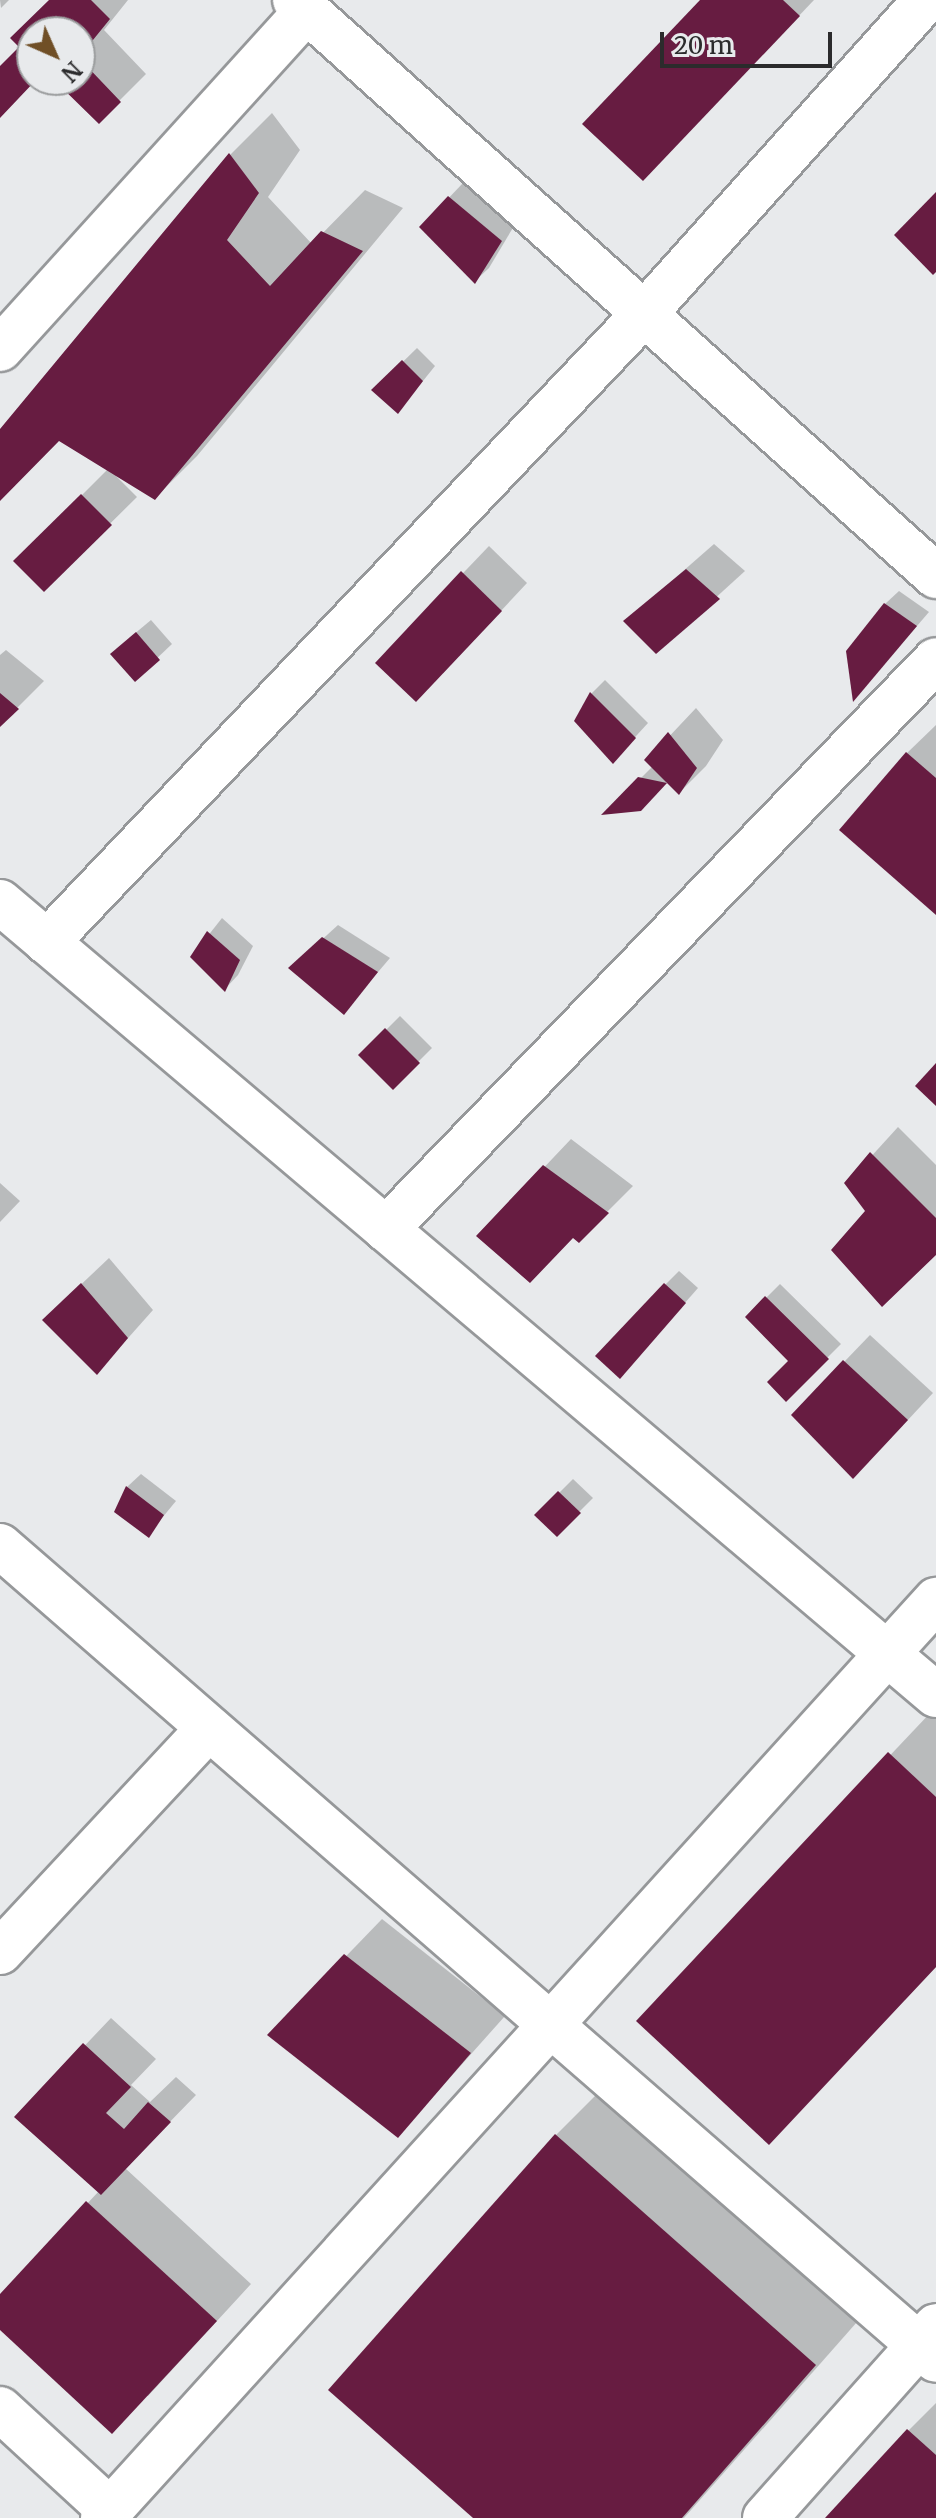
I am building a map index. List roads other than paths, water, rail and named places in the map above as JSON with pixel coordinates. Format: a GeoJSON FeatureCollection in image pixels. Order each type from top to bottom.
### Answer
{"type":"FeatureCollection","features":[{"type":"Feature","properties":{"kind":"street"},"geometry":{"type":"LineString","coordinates":[[47,942],[644,314],[926,0]]}},
{"type":"Feature","properties":{"kind":"street"},"geometry":{"type":"LineString","coordinates":[[1,345],[301,5],[936,576]]}},
{"type":"Feature","properties":{"kind":"street"},"geometry":{"type":"LineString","coordinates":[[386,1229],[936,660]]}},
{"type":"Feature","properties":{"kind":"street"},"geometry":{"type":"LineString","coordinates":[[0,902],[936,1695]]}},
{"type":"Feature","properties":{"kind":"street"},"geometry":{"type":"LineString","coordinates":[[0,1546],[551,2025],[930,2344],[765,2518]]}},
{"type":"Feature","properties":{"kind":"street"},"geometry":{"type":"LineString","coordinates":[[0,2409],[106,2514],[936,1600]]}},
{"type":"Feature","properties":{"kind":"street"},"geometry":{"type":"LineString","coordinates":[[0,1952],[209,1728]]}}]}
